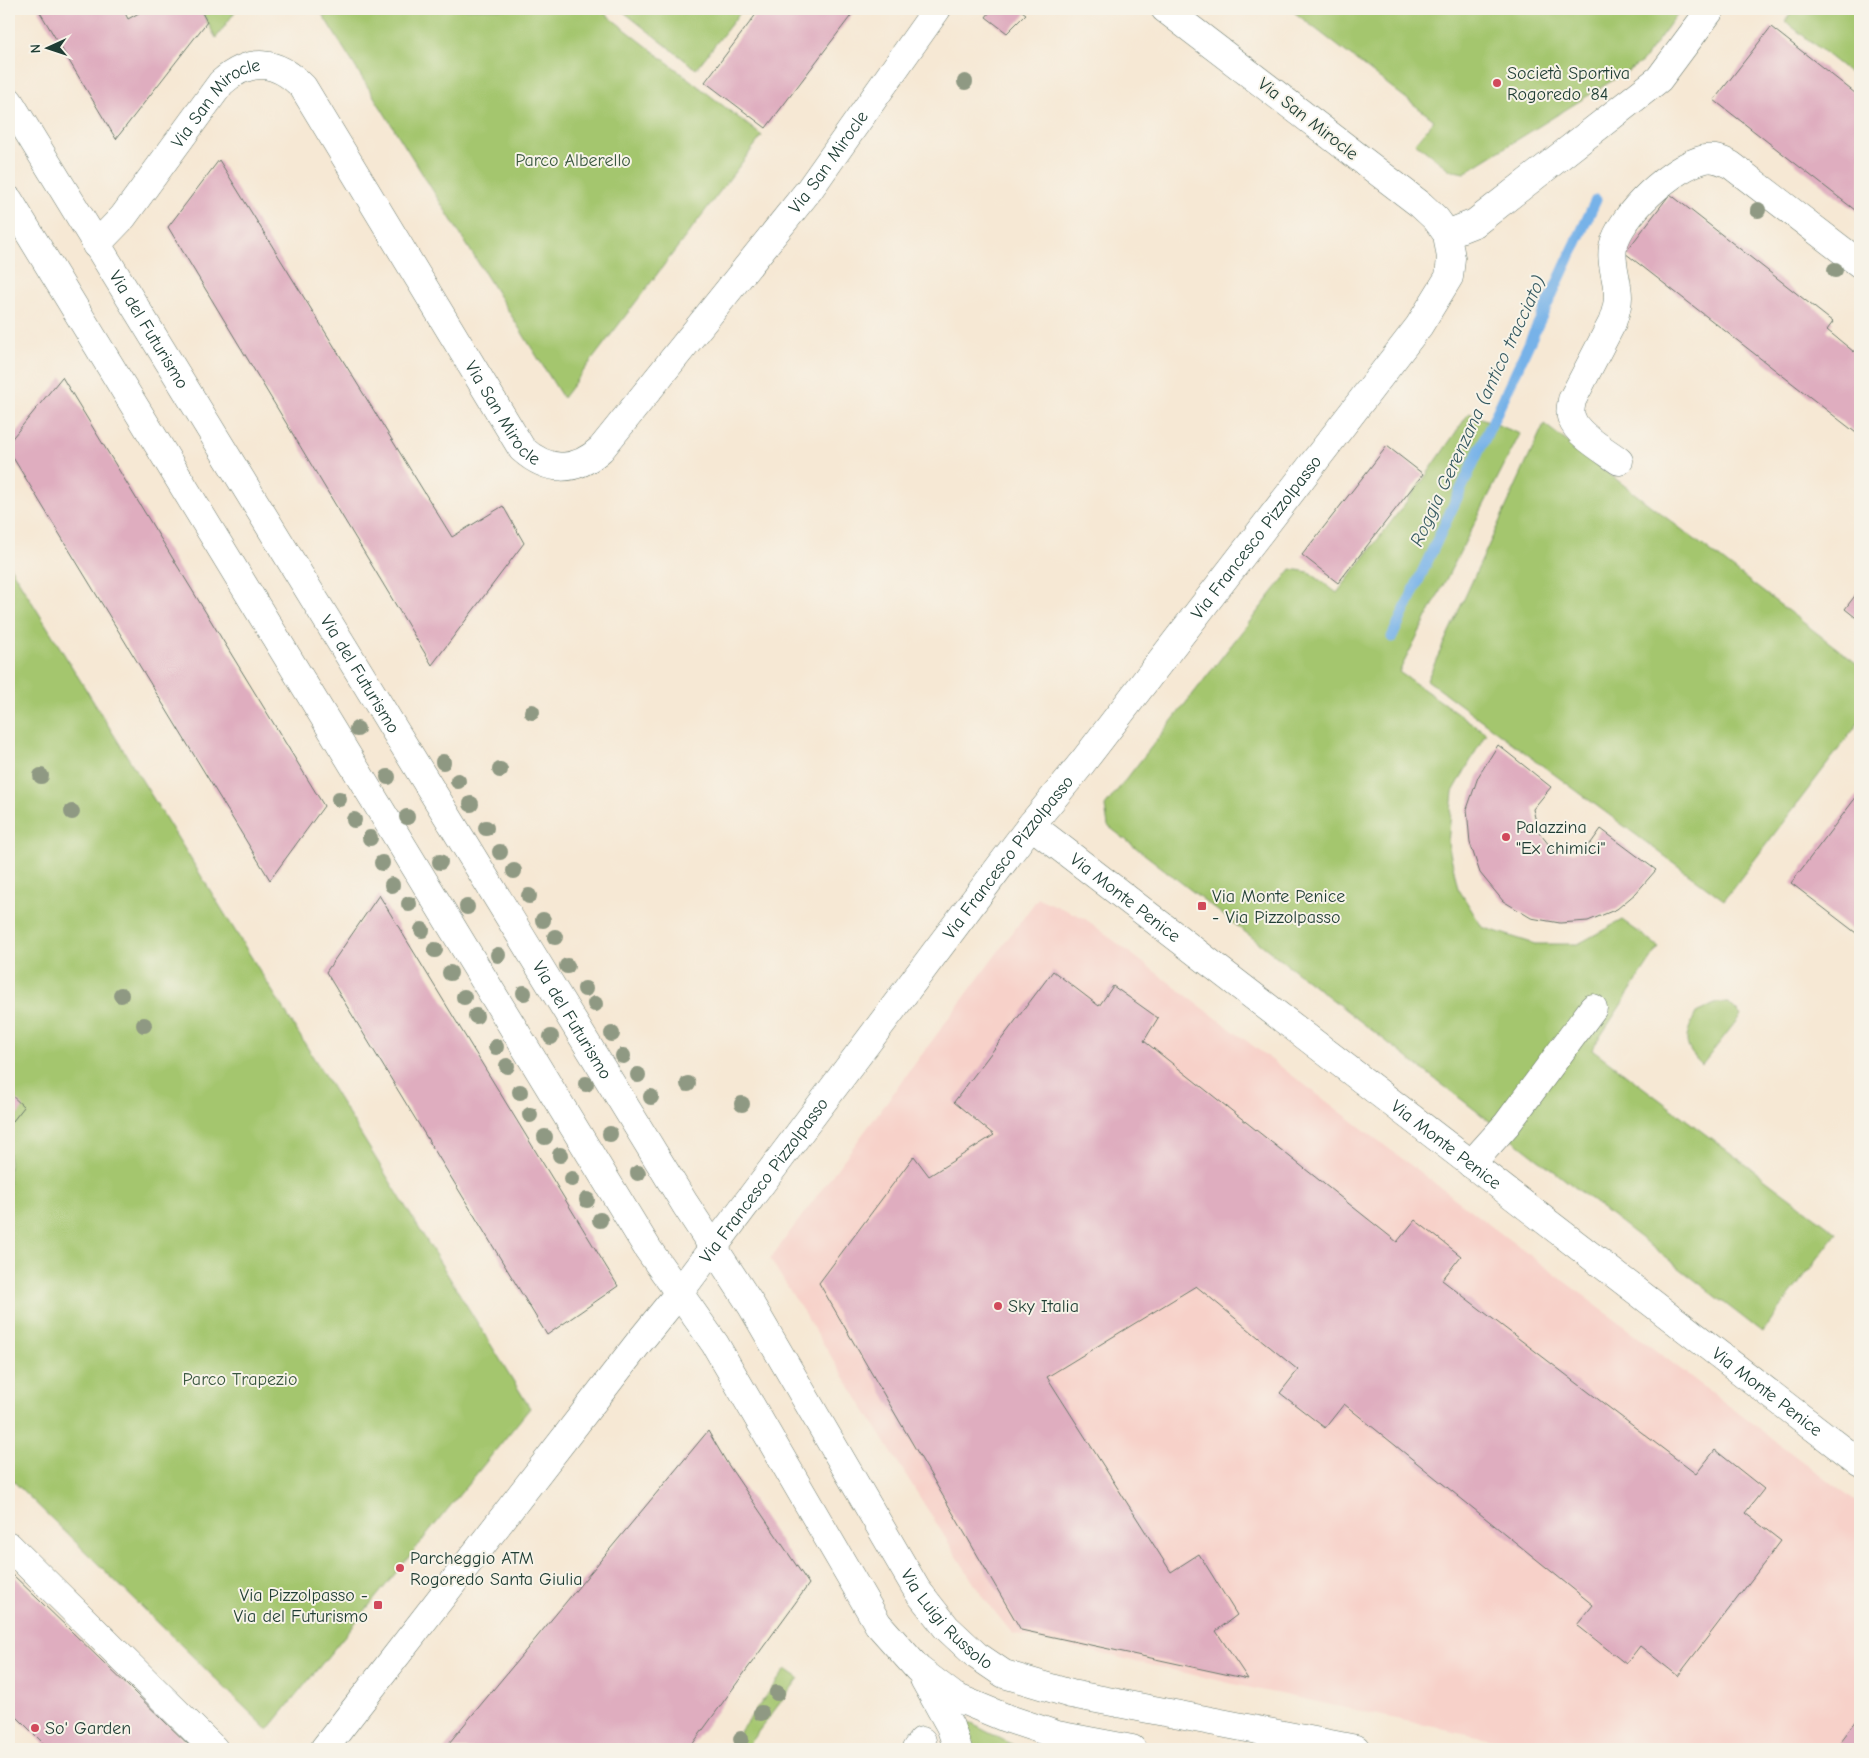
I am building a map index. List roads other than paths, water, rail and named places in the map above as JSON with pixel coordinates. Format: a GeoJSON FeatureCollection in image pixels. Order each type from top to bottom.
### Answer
{"type":"FeatureCollection","features":[{"type":"Feature","properties":{"kind":"street","name":"Via San Mirocle"},"geometry":{"type":"LineString","coordinates":[[96,245],[123,217],[221,83],[234,72],[251,66],[266,65],[284,70],[302,87],[522,449],[532,458],[548,465],[556,467],[574,465],[592,457],[600,449],[809,190],[937,9]]}},
{"type":"Feature","properties":{"kind":"street","name":"Via San Mirocle"},"geometry":{"type":"LineString","coordinates":[[1165,9],[1421,205],[1436,219],[1447,234]]}},
{"type":"Feature","properties":{"kind":"street"},"geometry":{"type":"LineString","coordinates":[[1447,234],[1475,222],[1659,79],[1710,9]]}},
{"type":"Feature","properties":{"kind":"street","name":"Via del Futurismo"},"geometry":{"type":"LineString","coordinates":[[9,101],[713,1248]]}},
{"type":"Feature","properties":{"kind":"street"},"geometry":{"type":"LineString","coordinates":[[1619,461],[1581,433],[1575,426],[1570,410],[1572,400],[1617,310],[1617,283],[1612,257],[1621,226],[1651,191],[1695,163],[1707,159],[1718,159],[1731,165],[1860,264]]}},
{"type":"Feature","properties":{"kind":"street"},"geometry":{"type":"LineString","coordinates":[[9,200],[643,1241],[715,1344],[878,1624],[918,1669],[954,1696],[1006,1718],[1057,1735],[1112,1748]]}},
{"type":"Feature","properties":{"kind":"street","name":"Via Francesco Pizzolpasso"},"geometry":{"type":"LineString","coordinates":[[324,1749],[679,1293],[1031,825],[1088,755],[1433,305],[1449,278],[1450,258],[1447,234]]}},
{"type":"Feature","properties":{"kind":"street","name":"Via Monte Penice"},"geometry":{"type":"LineString","coordinates":[[1031,825],[1860,1463]]}},
{"type":"Feature","properties":{"kind":"street"},"geometry":{"type":"LineString","coordinates":[[1471,1164],[1507,1124],[1592,1008]]}},
{"type":"Feature","properties":{"kind":"street","name":"Via Luigi Russolo"},"geometry":{"type":"LineString","coordinates":[[713,1248],[751,1305],[917,1590],[946,1627],[976,1655],[1004,1674],[1071,1694],[1356,1749]]}},
{"type":"Feature","properties":{"kind":"street"},"geometry":{"type":"LineString","coordinates":[[9,1546],[214,1749]]}},
{"type":"Feature","properties":{"kind":"street"},"geometry":{"type":"LineString","coordinates":[[918,1669],[950,1726],[958,1749]]}},
{"type":"Feature","properties":{"kind":"waterway","name":"Roggia Gerenzana (antico tracciato)"},"geometry":{"type":"LineString","coordinates":[[1392,637],[1596,200]]}},
{"type":"Feature","properties":{"kind":"place","name":"Società Sportiva Rogoredo '84"},"geometry":{"type":"Point","coordinates":[1497,83]}},
{"type":"Feature","properties":{"kind":"place","name":"Palazzina \"Ex chimici\""},"geometry":{"type":"Point","coordinates":[1506,837]}},
{"type":"Feature","properties":{"kind":"place","name":"Via Monte Penice - Via Pizzolpasso"},"geometry":{"type":"Point","coordinates":[1202,906]}},
{"type":"Feature","properties":{"kind":"place","name":"Sky Italia"},"geometry":{"type":"Point","coordinates":[998,1306]}},
{"type":"Feature","properties":{"kind":"place","name":"Parcheggio ATM Rogoredo Santa Giulia"},"geometry":{"type":"Point","coordinates":[400,1568]}},
{"type":"Feature","properties":{"kind":"place","name":"Via Pizzolpasso - Via del Futurismo"},"geometry":{"type":"Point","coordinates":[378,1605]}},
{"type":"Feature","properties":{"kind":"place","name":"So' Garden"},"geometry":{"type":"Point","coordinates":[35,1728]}},
{"type":"Feature","properties":{"kind":"park label","name":"Parco Alberello"},"geometry":{"type":"Point","coordinates":[573,160]}},
{"type":"Feature","properties":{"kind":"park label","name":"Parco Trapezio"},"geometry":{"type":"Point","coordinates":[240,1379]}}]}
